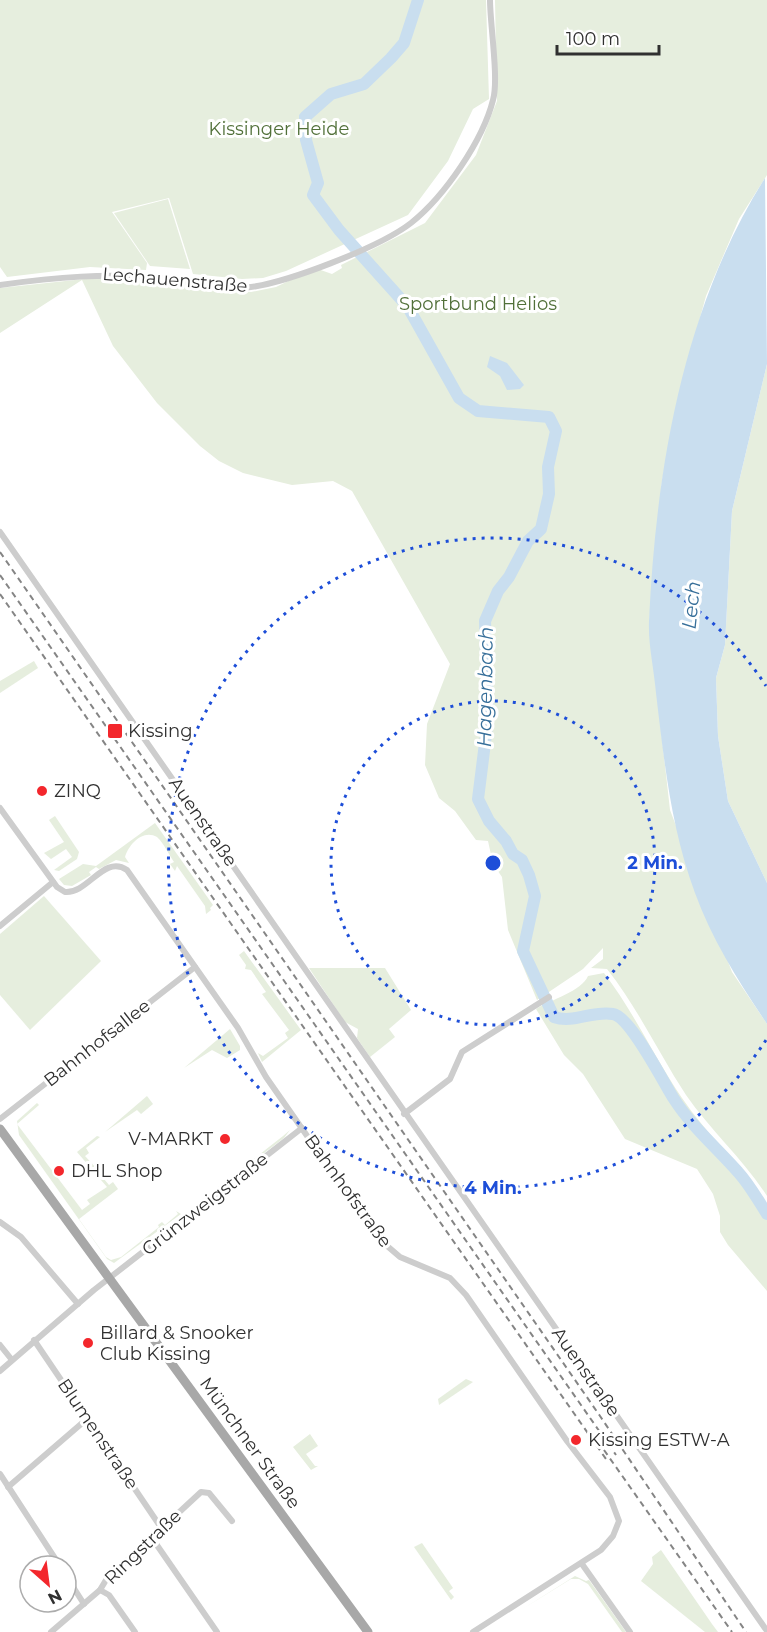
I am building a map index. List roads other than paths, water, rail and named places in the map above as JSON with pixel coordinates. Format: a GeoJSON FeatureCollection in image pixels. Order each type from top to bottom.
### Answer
{"type":"FeatureCollection","features":[{"type":"Feature","properties":{"kind":"main road","name":"Münchner Straße"},"geometry":{"type":"LineString","coordinates":[[0,1129],[368,1632]]}},
{"type":"Feature","properties":{"kind":"street","name":"Lechauenstraße"},"geometry":{"type":"LineString","coordinates":[[0,285],[95,274],[164,278],[240,288],[274,284],[398,232],[420,216],[463,161],[486,124],[495,93],[490,0]]}},
{"type":"Feature","properties":{"kind":"street","name":"Auenstraße"},"geometry":{"type":"LineString","coordinates":[[0,532],[767,1631]]}},
{"type":"Feature","properties":{"kind":"street"},"geometry":{"type":"LineString","coordinates":[[0,808],[53,881],[0,926]]}},
{"type":"Feature","properties":{"kind":"street","name":"Bahnhofstraße"},"geometry":{"type":"LineString","coordinates":[[53,881],[61,891],[72,892],[112,865],[120,865],[127,870],[238,1028],[266,1077],[387,1248],[407,1261],[446,1276],[466,1294],[567,1441],[610,1497],[617,1512],[617,1529],[609,1543],[582,1564],[474,1632]]}},
{"type":"Feature","properties":{"kind":"street","name":"Bahnhofsallee"},"geometry":{"type":"LineString","coordinates":[[0,1119],[195,967]]}},
{"type":"Feature","properties":{"kind":"street"},"geometry":{"type":"LineString","coordinates":[[404,1114],[450,1079],[462,1052],[549,997]]}},
{"type":"Feature","properties":{"kind":"street","name":"Grünzweigstraße"},"geometry":{"type":"LineString","coordinates":[[0,1371],[109,1279],[302,1128]]}},
{"type":"Feature","properties":{"kind":"street"},"geometry":{"type":"LineString","coordinates":[[0,1222],[21,1237],[78,1304]]}},
{"type":"Feature","properties":{"kind":"street","name":"Blumenstraße"},"geometry":{"type":"LineString","coordinates":[[34,1341],[162,1528]]}},
{"type":"Feature","properties":{"kind":"street"},"geometry":{"type":"LineString","coordinates":[[0,1346],[12,1360]]}},
{"type":"Feature","properties":{"kind":"street"},"geometry":{"type":"LineString","coordinates":[[8,1487],[88,1418]]}},
{"type":"Feature","properties":{"kind":"street"},"geometry":{"type":"LineString","coordinates":[[0,1474],[52,1554]]}},
{"type":"Feature","properties":{"kind":"street","name":"Ringstraße"},"geometry":{"type":"LineString","coordinates":[[51,1632],[100,1590],[106,1580],[197,1496],[206,1492],[213,1497],[232,1521]]}},
{"type":"Feature","properties":{"kind":"street"},"geometry":{"type":"LineString","coordinates":[[152,1538],[217,1632]]}},
{"type":"Feature","properties":{"kind":"street"},"geometry":{"type":"LineString","coordinates":[[582,1564],[630,1632]]}},
{"type":"Feature","properties":{"kind":"street"},"geometry":{"type":"LineString","coordinates":[[100,1590],[109,1595],[135,1632]]}},
{"type":"Feature","properties":{"kind":"street"},"geometry":{"type":"LineString","coordinates":[[78,1595],[84,1604]]}},
{"type":"Feature","properties":{"kind":"water","name":"Lech"},"geometry":{"type":"Polygon","coordinates":[[[765,178],[767,364],[732,511],[725,645],[716,678],[718,736],[728,801],[767,883],[767,1024],[718,944],[687,869],[674,819],[662,744],[649,630],[659,506],[667,448],[679,391],[694,335],[713,281],[737,228],[765,178]]]}},
{"type":"Feature","properties":{"kind":"water"},"geometry":{"type":"Polygon","coordinates":[[[490,356],[507,363],[524,385],[520,389],[507,390],[500,376],[487,367],[490,356]]]}},
{"type":"Feature","properties":{"kind":"waterway","name":"Hagenbach"},"geometry":{"type":"LineString","coordinates":[[418,0],[404,43],[364,84],[331,94],[305,117],[306,140],[318,183],[313,195],[339,230],[408,307],[459,398],[478,411],[549,417],[556,431],[548,467],[549,494],[541,529],[528,541],[509,577],[498,591],[485,621],[488,719],[478,799],[489,821],[506,841],[513,854],[522,860],[529,875],[535,896],[523,951],[554,1017],[568,1019],[606,1013],[613,1014],[629,1026],[681,1109],[742,1177],[767,1214]]}},
{"type":"Feature","properties":{"kind":"railway"},"geometry":{"type":"LineString","coordinates":[[0,552],[600,1416],[746,1632]]}},
{"type":"Feature","properties":{"kind":"railway"},"geometry":{"type":"LineString","coordinates":[[0,575],[616,1455]]}},
{"type":"Feature","properties":{"kind":"railway"},"geometry":{"type":"LineString","coordinates":[[0,594],[606,1459]]}},
{"type":"Feature","properties":{"kind":"railway"},"geometry":{"type":"LineString","coordinates":[[604,1450],[732,1632]]}},
{"type":"Feature","properties":{"kind":"place","name":"Kissing"},"geometry":{"type":"Point","coordinates":[115,731]}},
{"type":"Feature","properties":{"kind":"place","name":"ZINQ"},"geometry":{"type":"Point","coordinates":[42,791]}},
{"type":"Feature","properties":{"kind":"place","name":"V-MARKT"},"geometry":{"type":"Point","coordinates":[225,1139]}},
{"type":"Feature","properties":{"kind":"place","name":"DHL Shop"},"geometry":{"type":"Point","coordinates":[59,1171]}},
{"type":"Feature","properties":{"kind":"place","name":"Billard & Snooker Club Kissing"},"geometry":{"type":"Point","coordinates":[88,1343]}},
{"type":"Feature","properties":{"kind":"place","name":"Kissing ESTW-A"},"geometry":{"type":"Point","coordinates":[576,1440]}},
{"type":"Feature","properties":{"kind":"park label","name":"Kissinger Heide"},"geometry":{"type":"Point","coordinates":[279,129]}},
{"type":"Feature","properties":{"kind":"park label","name":"Sportbund Helios"},"geometry":{"type":"Point","coordinates":[478,304]}}]}
